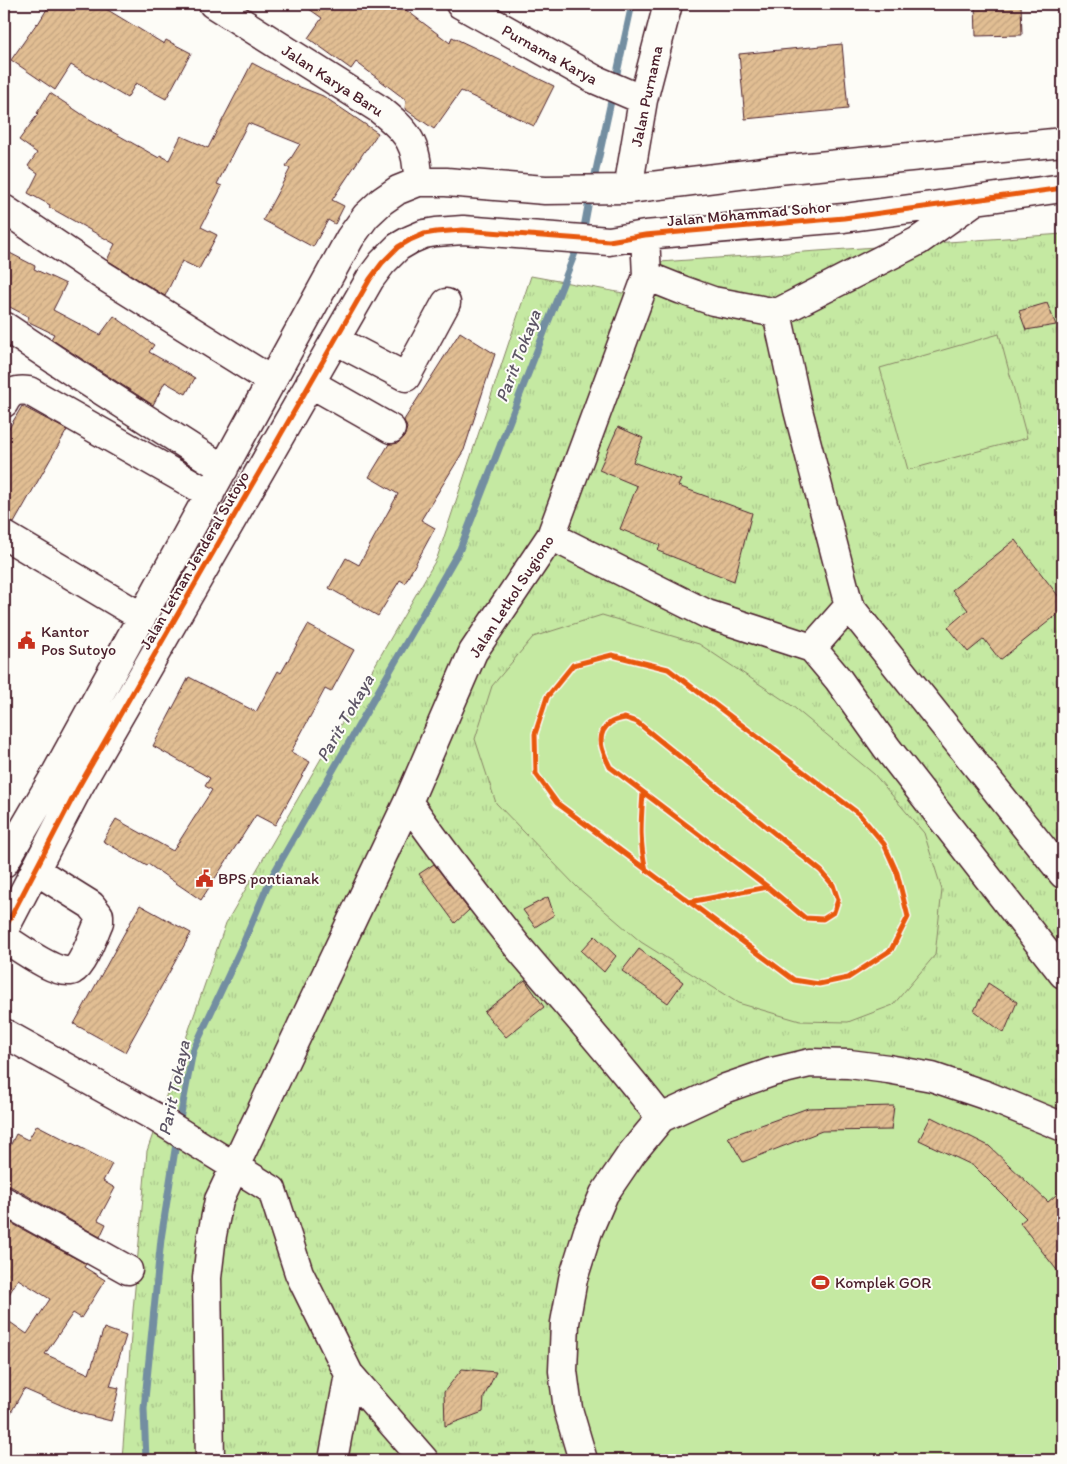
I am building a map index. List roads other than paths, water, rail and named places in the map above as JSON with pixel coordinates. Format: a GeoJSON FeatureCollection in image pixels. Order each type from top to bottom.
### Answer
{"type":"FeatureCollection","features":[{"type":"Feature","properties":{"kind":"street","name":"Jalan Karya Baru"},"geometry":{"type":"LineString","coordinates":[[213,4],[380,109],[395,122],[408,135],[416,153],[418,182]]}},
{"type":"Feature","properties":{"kind":"street","name":"Purnama Karya"},"geometry":{"type":"LineString","coordinates":[[460,4],[594,79],[633,96]]}},
{"type":"Feature","properties":{"kind":"street","name":"Jalan Purnama"},"geometry":{"type":"LineString","coordinates":[[622,189],[633,96],[668,4]]}},
{"type":"Feature","properties":{"kind":"street"},"geometry":{"type":"LineString","coordinates":[[418,182],[446,182],[546,190],[622,189],[778,170],[1063,142]]}},
{"type":"Feature","properties":{"kind":"street","name":"Jalan Letnan Jenderal Sutoyo"},"geometry":{"type":"LineString","coordinates":[[4,863],[54,777],[350,238],[366,216],[382,201],[398,190],[418,182]]}},
{"type":"Feature","properties":{"kind":"street","name":"Jalan Mohammad Sohor"},"geometry":{"type":"LineString","coordinates":[[436,232],[463,230],[609,241],[645,235],[844,218],[1063,188]]}},
{"type":"Feature","properties":{"kind":"street"},"geometry":{"type":"LineString","coordinates":[[647,276],[713,301],[777,313],[918,241],[976,200]]}},
{"type":"Feature","properties":{"kind":"street"},"geometry":{"type":"LineString","coordinates":[[4,209],[99,273],[272,381]]}},
{"type":"Feature","properties":{"kind":"street"},"geometry":{"type":"LineString","coordinates":[[901,210],[918,241]]}},
{"type":"Feature","properties":{"kind":"street","name":"Jalan Letnan Jenderal Sutoyo"},"geometry":{"type":"LineString","coordinates":[[4,930],[78,788],[370,280],[382,263],[398,247],[424,234],[436,232]]}},
{"type":"Feature","properties":{"kind":"street","name":"Jalan Letkol Sugiono"},"geometry":{"type":"LineString","coordinates":[[210,1460],[207,1278],[212,1235],[219,1200],[408,802],[474,652],[551,536],[647,276],[645,235]]}},
{"type":"Feature","properties":{"kind":"street"},"geometry":{"type":"LineString","coordinates":[[335,340],[406,377],[446,303]]}},
{"type":"Feature","properties":{"kind":"street"},"geometry":{"type":"LineString","coordinates":[[777,313],[798,410],[850,606],[1063,874]]}},
{"type":"Feature","properties":{"kind":"street"},"geometry":{"type":"LineString","coordinates":[[4,326],[224,469]]}},
{"type":"Feature","properties":{"kind":"street"},"geometry":{"type":"LineString","coordinates":[[310,383],[391,429]]}},
{"type":"Feature","properties":{"kind":"street"},"geometry":{"type":"LineString","coordinates":[[4,403],[13,391],[20,389],[29,391],[210,494]]}},
{"type":"Feature","properties":{"kind":"street"},"geometry":{"type":"LineString","coordinates":[[4,535],[142,617]]}},
{"type":"Feature","properties":{"kind":"street"},"geometry":{"type":"LineString","coordinates":[[551,536],[707,614],[812,648],[838,679],[887,748],[1063,974]]}},
{"type":"Feature","properties":{"kind":"street"},"geometry":{"type":"LineString","coordinates":[[812,648],[850,606]]}},
{"type":"Feature","properties":{"kind":"street"},"geometry":{"type":"LineString","coordinates":[[54,777],[78,788]]}},
{"type":"Feature","properties":{"kind":"street"},"geometry":{"type":"LineString","coordinates":[[408,802],[458,873],[519,948],[636,1085],[661,1118]]}},
{"type":"Feature","properties":{"kind":"street"},"geometry":{"type":"LineString","coordinates":[[4,938],[56,970],[68,972],[79,965],[99,922],[99,915],[91,905],[35,870]]}},
{"type":"Feature","properties":{"kind":"street"},"geometry":{"type":"LineString","coordinates":[[4,1033],[155,1118],[272,1190],[300,1273],[350,1374],[424,1460]]}},
{"type":"Feature","properties":{"kind":"street"},"geometry":{"type":"LineString","coordinates":[[584,1460],[568,1409],[563,1371],[565,1323],[573,1279],[588,1231],[604,1194],[632,1153],[661,1118],[726,1088],[772,1072],[810,1063],[849,1064],[888,1069],[932,1078],[985,1095],[1063,1127]]}},
{"type":"Feature","properties":{"kind":"street"},"geometry":{"type":"LineString","coordinates":[[4,1201],[128,1270]]}},
{"type":"Feature","properties":{"kind":"street"},"geometry":{"type":"LineString","coordinates":[[333,1460],[350,1374]]}},
{"type":"Feature","properties":{"kind":"waterway","name":"Parit Tokaya"},"geometry":{"type":"LineString","coordinates":[[615,82],[632,4]]}},
{"type":"Feature","properties":{"kind":"waterway","name":"Parit Tokaya"},"geometry":{"type":"LineString","coordinates":[[593,184],[613,92]]}},
{"type":"Feature","properties":{"kind":"waterway","name":"Parit Tokaya"},"geometry":{"type":"LineString","coordinates":[[583,233],[590,195]]}},
{"type":"Feature","properties":{"kind":"waterway","name":"Parit Tokaya"},"geometry":{"type":"LineString","coordinates":[[179,1124],[193,1051],[242,946],[271,878],[460,549],[578,245]]}},
{"type":"Feature","properties":{"kind":"waterway","name":"Parit Tokaya"},"geometry":{"type":"LineString","coordinates":[[146,1460],[144,1409],[161,1239],[177,1137]]}},
{"type":"Feature","properties":{"kind":"place","name":"Kantor Pos Sutoyo"},"geometry":{"type":"Point","coordinates":[27,640]}},
{"type":"Feature","properties":{"kind":"place","name":"BPS pontianak"},"geometry":{"type":"Point","coordinates":[204,878]}},
{"type":"Feature","properties":{"kind":"place","name":"Komplek GOR"},"geometry":{"type":"Point","coordinates":[821,1282]}}]}
